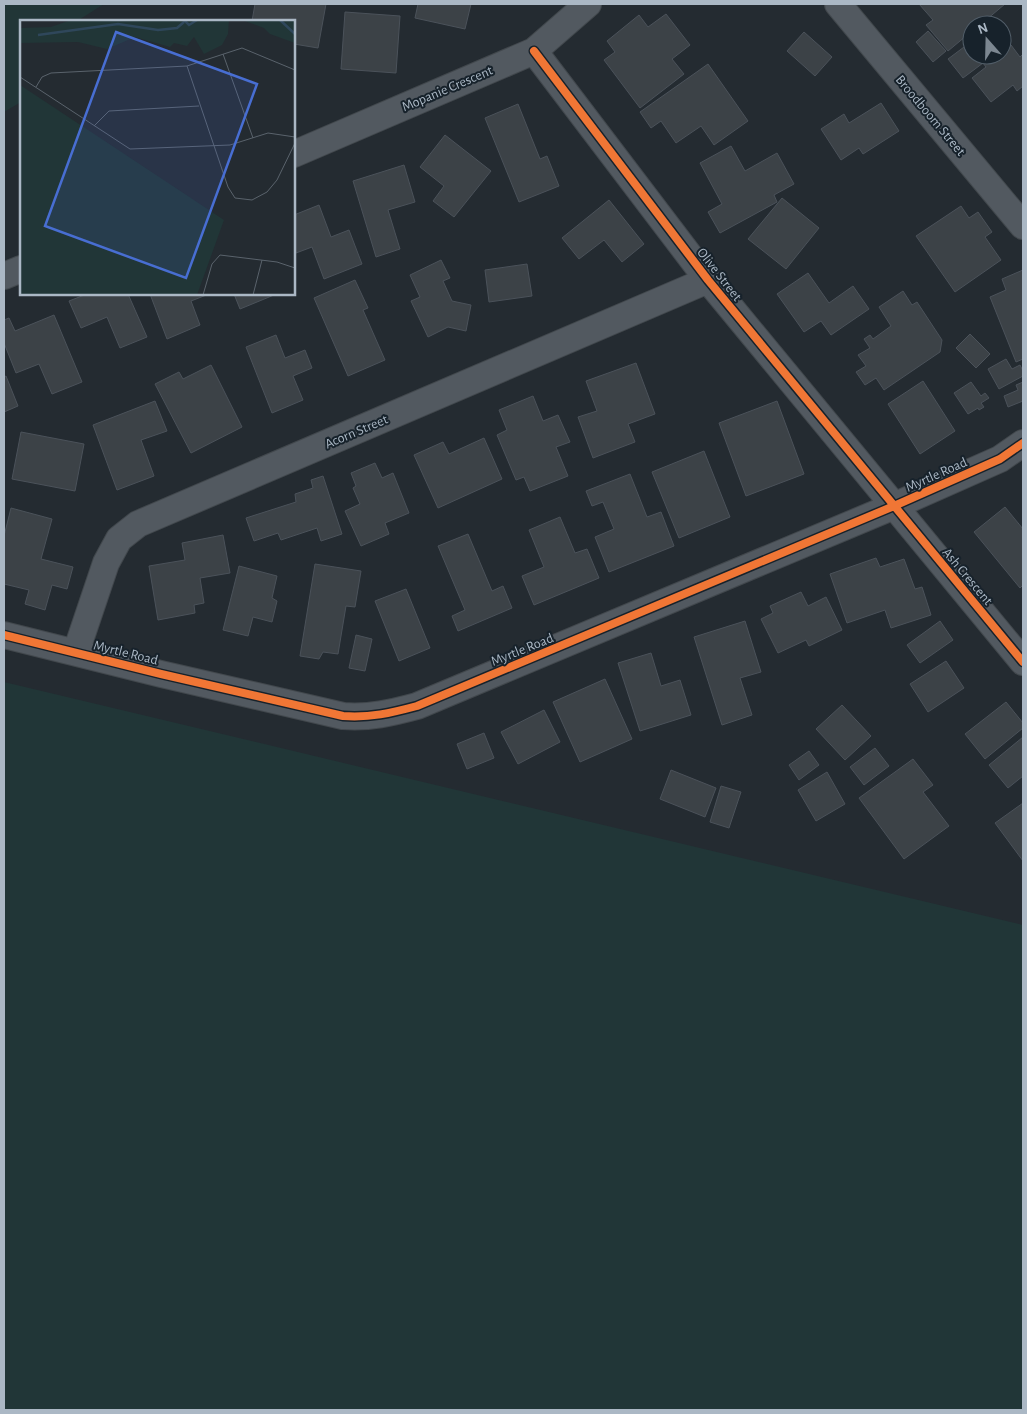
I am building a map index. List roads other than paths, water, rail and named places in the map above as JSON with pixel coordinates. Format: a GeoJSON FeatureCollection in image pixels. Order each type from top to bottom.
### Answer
{"type":"FeatureCollection","features":[{"type":"Feature","properties":{"kind":"street","name":"Mopanie Crescent"},"geometry":{"type":"LineString","coordinates":[[295,154],[534,51],[588,4]]}},
{"type":"Feature","properties":{"kind":"street","name":"Broodboom Street"},"geometry":{"type":"LineString","coordinates":[[838,4],[1023,226]]}},
{"type":"Feature","properties":{"kind":"street","name":"Olive Street"},"geometry":{"type":"LineString","coordinates":[[534,51],[708,280],[894,506]]}},
{"type":"Feature","properties":{"kind":"street"},"geometry":{"type":"LineString","coordinates":[[4,276],[20,269]]}},
{"type":"Feature","properties":{"kind":"street","name":"Acorn Street"},"geometry":{"type":"LineString","coordinates":[[76,652],[106,563],[119,539],[138,524],[708,280]]}},
{"type":"Feature","properties":{"kind":"street","name":"Myrtle Road"},"geometry":{"type":"LineString","coordinates":[[4,635],[343,716],[363,717],[390,713],[417,706],[513,667],[894,506],[1000,459],[1023,442]]}},
{"type":"Feature","properties":{"kind":"street","name":"Ash Crescent"},"geometry":{"type":"LineString","coordinates":[[894,506],[1023,662]]}}]}
